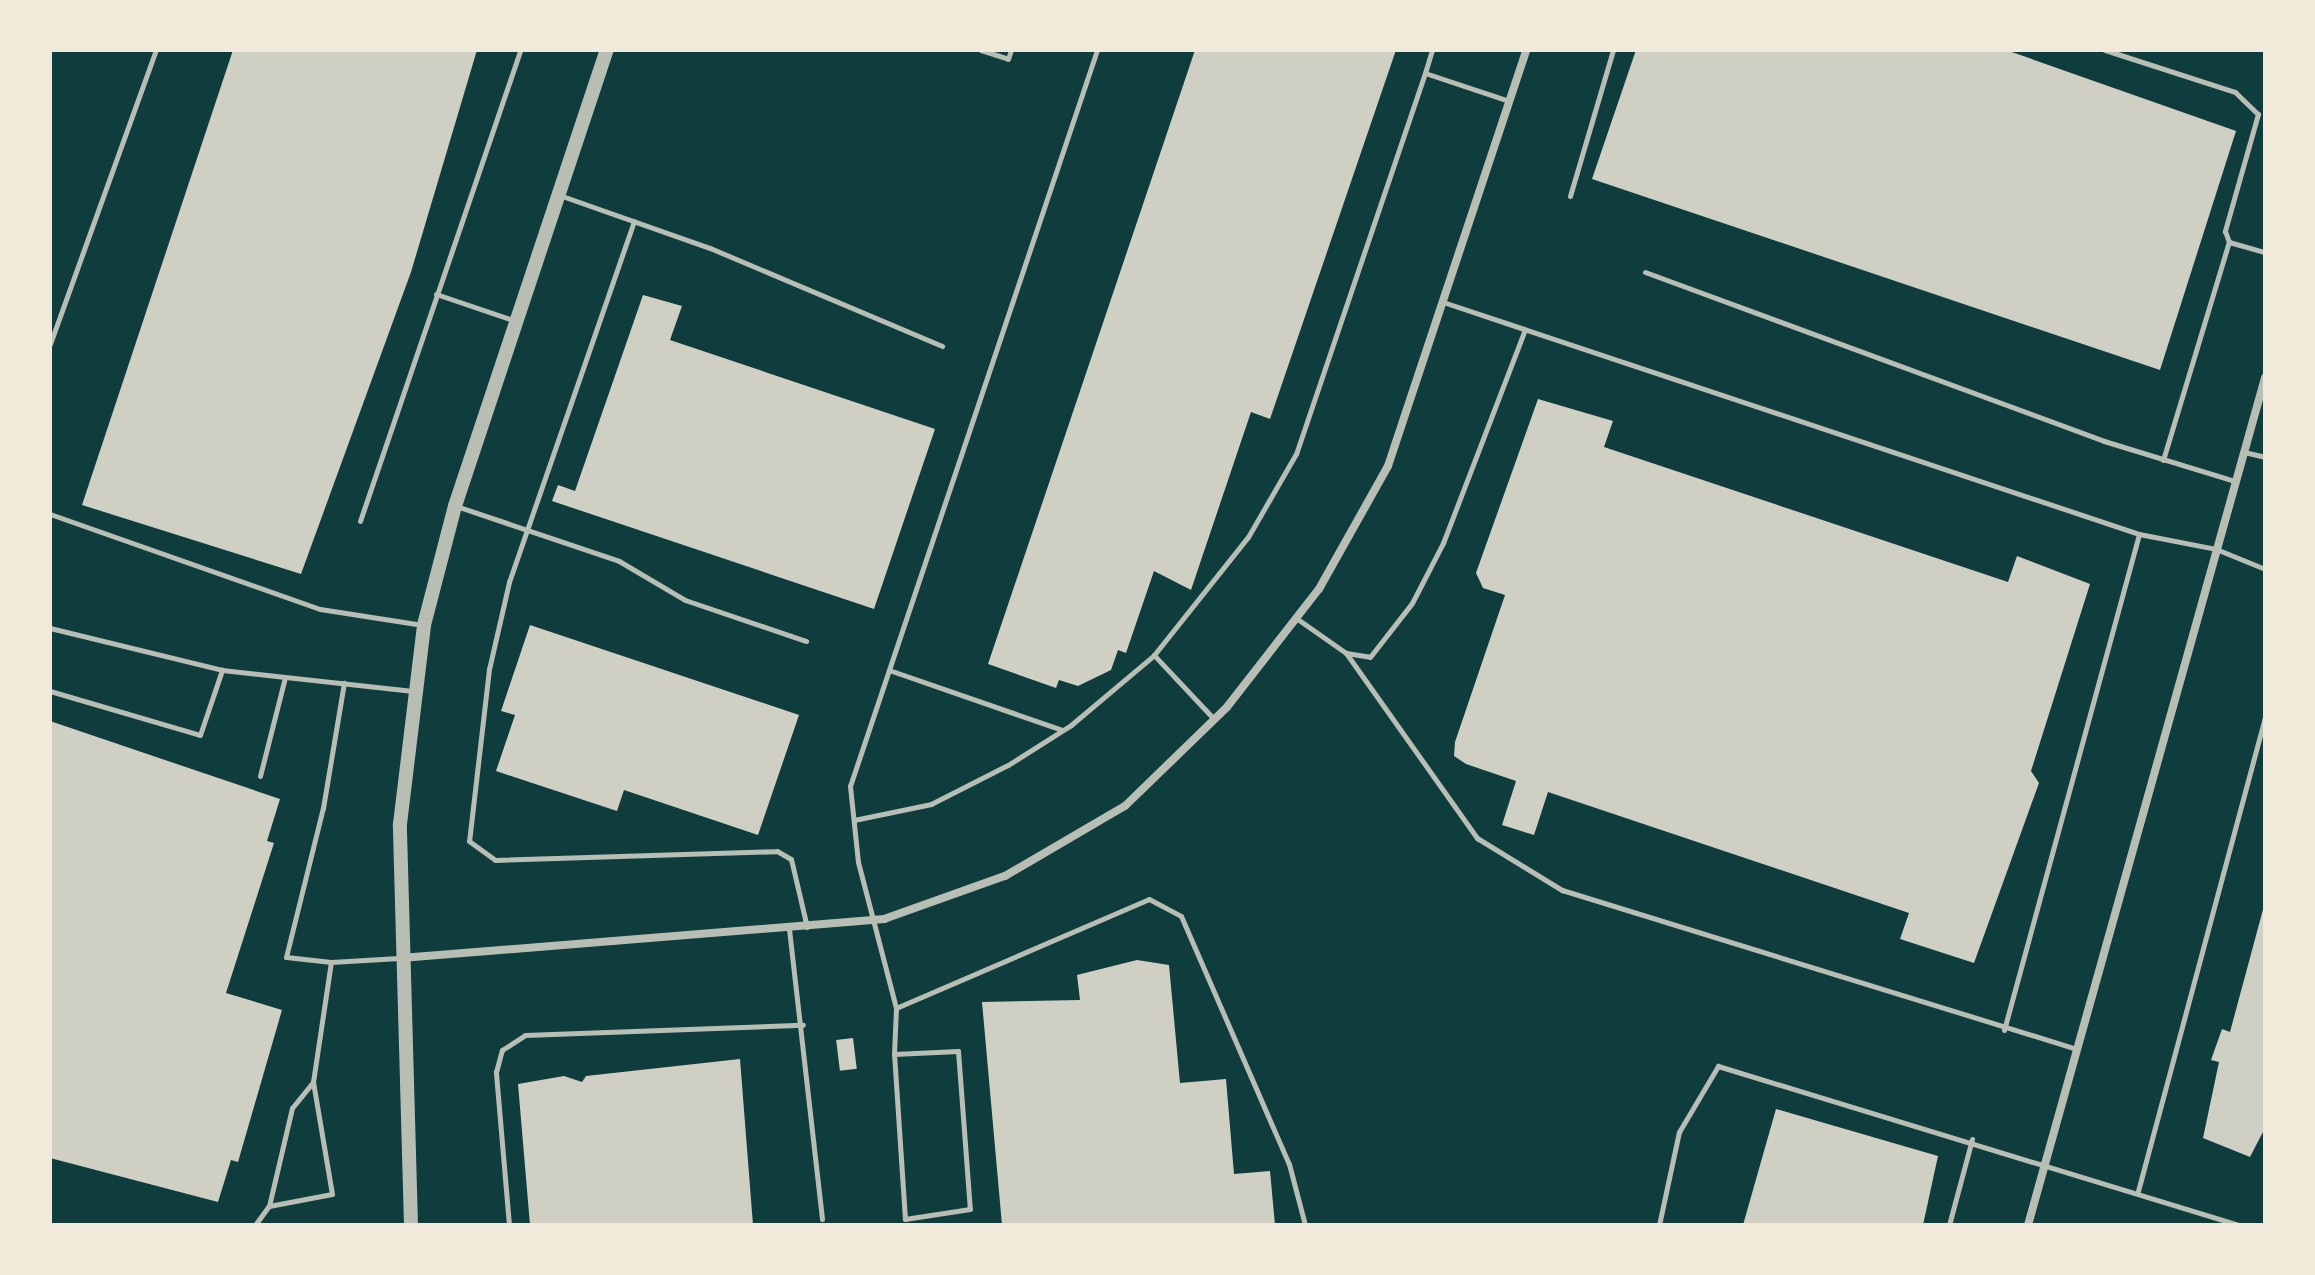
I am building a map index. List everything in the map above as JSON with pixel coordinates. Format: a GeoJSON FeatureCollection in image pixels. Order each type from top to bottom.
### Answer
{"type":"FeatureCollection","features":[{"type":"Feature","properties":{"kind":"street"},"geometry":{"type":"LineString","coordinates":[[411,1225],[399,958],[400,824],[424,625],[455,506],[514,320],[607,50]]}},
{"type":"Feature","properties":{"kind":"street"},"geometry":{"type":"LineString","coordinates":[[399,958],[870,921],[1005,876],[1112,814],[1214,719],[1296,618],[1388,466],[1526,50]]}},
{"type":"Feature","properties":{"kind":"street"},"geometry":{"type":"LineString","coordinates":[[2028,1225],[2265,378]]}},
{"type":"Feature","properties":{"kind":"lane"},"geometry":{"type":"LineString","coordinates":[[50,344],[156,50]]}},
{"type":"Feature","properties":{"kind":"lane"},"geometry":{"type":"LineString","coordinates":[[360,521],[520,50]]}},
{"type":"Feature","properties":{"kind":"lane"},"geometry":{"type":"LineString","coordinates":[[981,50],[1008,59],[1011,50]]}},
{"type":"Feature","properties":{"kind":"lane"},"geometry":{"type":"LineString","coordinates":[[894,1054],[958,1051],[970,1209],[905,1219],[894,1054],[896,1008],[870,921],[850,786],[1097,50]]}},
{"type":"Feature","properties":{"kind":"lane"},"geometry":{"type":"LineString","coordinates":[[854,820],[931,804],[1063,731],[1154,655],[1248,537],[1296,454],[1432,50]]}},
{"type":"Feature","properties":{"kind":"lane"},"geometry":{"type":"LineString","coordinates":[[1570,196],[1613,50]]}},
{"type":"Feature","properties":{"kind":"lane"},"geometry":{"type":"LineString","coordinates":[[2105,50],[2235,92],[2258,114],[2225,231],[2229,242],[2163,460]]}},
{"type":"Feature","properties":{"kind":"lane"},"geometry":{"type":"LineString","coordinates":[[1425,73],[1509,101]]}},
{"type":"Feature","properties":{"kind":"lane"},"geometry":{"type":"LineString","coordinates":[[557,194],[634,221],[942,346]]}},
{"type":"Feature","properties":{"kind":"lane"},"geometry":{"type":"LineString","coordinates":[[634,221],[529,531],[489,669],[469,841],[495,860],[777,851],[791,859],[807,927]]}},
{"type":"Feature","properties":{"kind":"lane"},"geometry":{"type":"LineString","coordinates":[[2229,242],[2265,252]]}},
{"type":"Feature","properties":{"kind":"lane"},"geometry":{"type":"LineString","coordinates":[[1645,272],[2163,460],[2235,481]]}},
{"type":"Feature","properties":{"kind":"lane"},"geometry":{"type":"LineString","coordinates":[[436,294],[514,320]]}},
{"type":"Feature","properties":{"kind":"lane"},"geometry":{"type":"LineString","coordinates":[[1443,302],[2139,534],[2216,549],[2265,569]]}},
{"type":"Feature","properties":{"kind":"lane"},"geometry":{"type":"LineString","coordinates":[[1346,653],[1370,657],[1412,603],[1443,543],[1525,329]]}},
{"type":"Feature","properties":{"kind":"lane"},"geometry":{"type":"LineString","coordinates":[[2243,451],[2265,457]]}},
{"type":"Feature","properties":{"kind":"lane"},"geometry":{"type":"LineString","coordinates":[[455,506],[619,561],[685,600],[806,641]]}},
{"type":"Feature","properties":{"kind":"lane"},"geometry":{"type":"LineString","coordinates":[[50,514],[305,605],[424,625]]}},
{"type":"Feature","properties":{"kind":"lane"},"geometry":{"type":"LineString","coordinates":[[2004,1030],[2139,534]]}},
{"type":"Feature","properties":{"kind":"lane"},"geometry":{"type":"LineString","coordinates":[[1296,618],[1346,653],[1477,838],[1562,890],[2004,1030],[2077,1049]]}},
{"type":"Feature","properties":{"kind":"lane"},"geometry":{"type":"LineString","coordinates":[[50,628],[222,670],[414,691]]}},
{"type":"Feature","properties":{"kind":"lane"},"geometry":{"type":"LineString","coordinates":[[1154,655],[1214,719]]}},
{"type":"Feature","properties":{"kind":"lane"},"geometry":{"type":"LineString","coordinates":[[50,691],[200,735],[222,670]]}},
{"type":"Feature","properties":{"kind":"lane"},"geometry":{"type":"LineString","coordinates":[[889,670],[1063,731]]}},
{"type":"Feature","properties":{"kind":"lane"},"geometry":{"type":"LineString","coordinates":[[260,776],[285,677]]}},
{"type":"Feature","properties":{"kind":"lane"},"geometry":{"type":"LineString","coordinates":[[344,683],[323,808],[286,957],[331,962],[399,958]]}},
{"type":"Feature","properties":{"kind":"lane"},"geometry":{"type":"LineString","coordinates":[[2138,1191],[2265,718]]}},
{"type":"Feature","properties":{"kind":"lane"},"geometry":{"type":"LineString","coordinates":[[896,1008],[1149,899],[1181,916],[1289,1164],[1305,1225]]}},
{"type":"Feature","properties":{"kind":"lane"},"geometry":{"type":"LineString","coordinates":[[789,929],[803,1025],[822,1219]]}},
{"type":"Feature","properties":{"kind":"lane"},"geometry":{"type":"LineString","coordinates":[[269,1206],[332,1194],[313,1082],[331,962]]}},
{"type":"Feature","properties":{"kind":"lane"},"geometry":{"type":"LineString","coordinates":[[509,1225],[496,1072],[502,1050],[525,1035],[803,1025]]}},
{"type":"Feature","properties":{"kind":"lane"},"geometry":{"type":"LineString","coordinates":[[1659,1225],[1679,1132],[1718,1066],[2046,1161],[2239,1225]]}},
{"type":"Feature","properties":{"kind":"lane"},"geometry":{"type":"LineString","coordinates":[[255,1225],[269,1206],[292,1108],[313,1082]]}},
{"type":"Feature","properties":{"kind":"lane"},"geometry":{"type":"LineString","coordinates":[[1949,1225],[1972,1139]]}},
{"type":"Feature","properties":{"kind":"building"},"geometry":{"type":"Polygon","coordinates":[[[233,50],[477,50],[411,272],[301,574],[82,505],[233,50]]]}},
{"type":"Feature","properties":{"kind":"building"},"geometry":{"type":"Polygon","coordinates":[[[1195,50],[1396,50],[1270,419],[1251,412],[1191,590],[1154,571],[1126,653],[1118,650],[1111,670],[1078,686],[1059,680],[1056,688],[988,664],[1195,50]]]}},
{"type":"Feature","properties":{"kind":"building"},"geometry":{"type":"Polygon","coordinates":[[[1636,50],[2006,50],[2236,131],[2160,370],[1592,179],[1636,50]]]}},
{"type":"Feature","properties":{"kind":"building"},"geometry":{"type":"Polygon","coordinates":[[[643,295],[682,306],[670,340],[935,429],[874,609],[552,501],[558,485],[575,491],[643,295]]]}},
{"type":"Feature","properties":{"kind":"building"},"geometry":{"type":"Polygon","coordinates":[[[1538,399],[1613,421],[1604,447],[2008,582],[2017,556],[2090,584],[2031,771],[2039,783],[1974,963],[1900,939],[1909,913],[1548,792],[1534,835],[1502,825],[1516,781],[1466,764],[1454,756],[1455,742],[1505,595],[1483,588],[1476,573],[1538,399]]]}},
{"type":"Feature","properties":{"kind":"building"},"geometry":{"type":"Polygon","coordinates":[[[530,625],[799,715],[758,835],[624,790],[617,811],[496,771],[515,715],[501,711],[530,625]]]}},
{"type":"Feature","properties":{"kind":"building"},"geometry":{"type":"Polygon","coordinates":[[[50,721],[280,799],[267,841],[274,843],[226,993],[282,1010],[238,1162],[231,1160],[218,1202],[50,1158],[50,721]]]}},
{"type":"Feature","properties":{"kind":"building"},"geometry":{"type":"Polygon","coordinates":[[[2265,902],[2265,1128],[2250,1157],[2203,1138],[2219,1062],[2211,1060],[2222,1029],[2230,1032],[2265,902]]]}},
{"type":"Feature","properties":{"kind":"building"},"geometry":{"type":"Polygon","coordinates":[[[1137,960],[1169,965],[1180,1083],[1226,1079],[1234,1174],[1270,1171],[1275,1225],[1002,1225],[982,1002],[1080,1000],[1077,975],[1137,960]]]}},
{"type":"Feature","properties":{"kind":"building"},"geometry":{"type":"Polygon","coordinates":[[[853,1038],[857,1069],[840,1071],[836,1040],[853,1038]]]}},
{"type":"Feature","properties":{"kind":"building"},"geometry":{"type":"Polygon","coordinates":[[[740,1059],[753,1225],[530,1225],[518,1084],[564,1076],[582,1082],[586,1076],[740,1059]]]}},
{"type":"Feature","properties":{"kind":"building"},"geometry":{"type":"Polygon","coordinates":[[[1776,1109],[1938,1156],[1923,1225],[1743,1225],[1776,1109]]]}}]}
